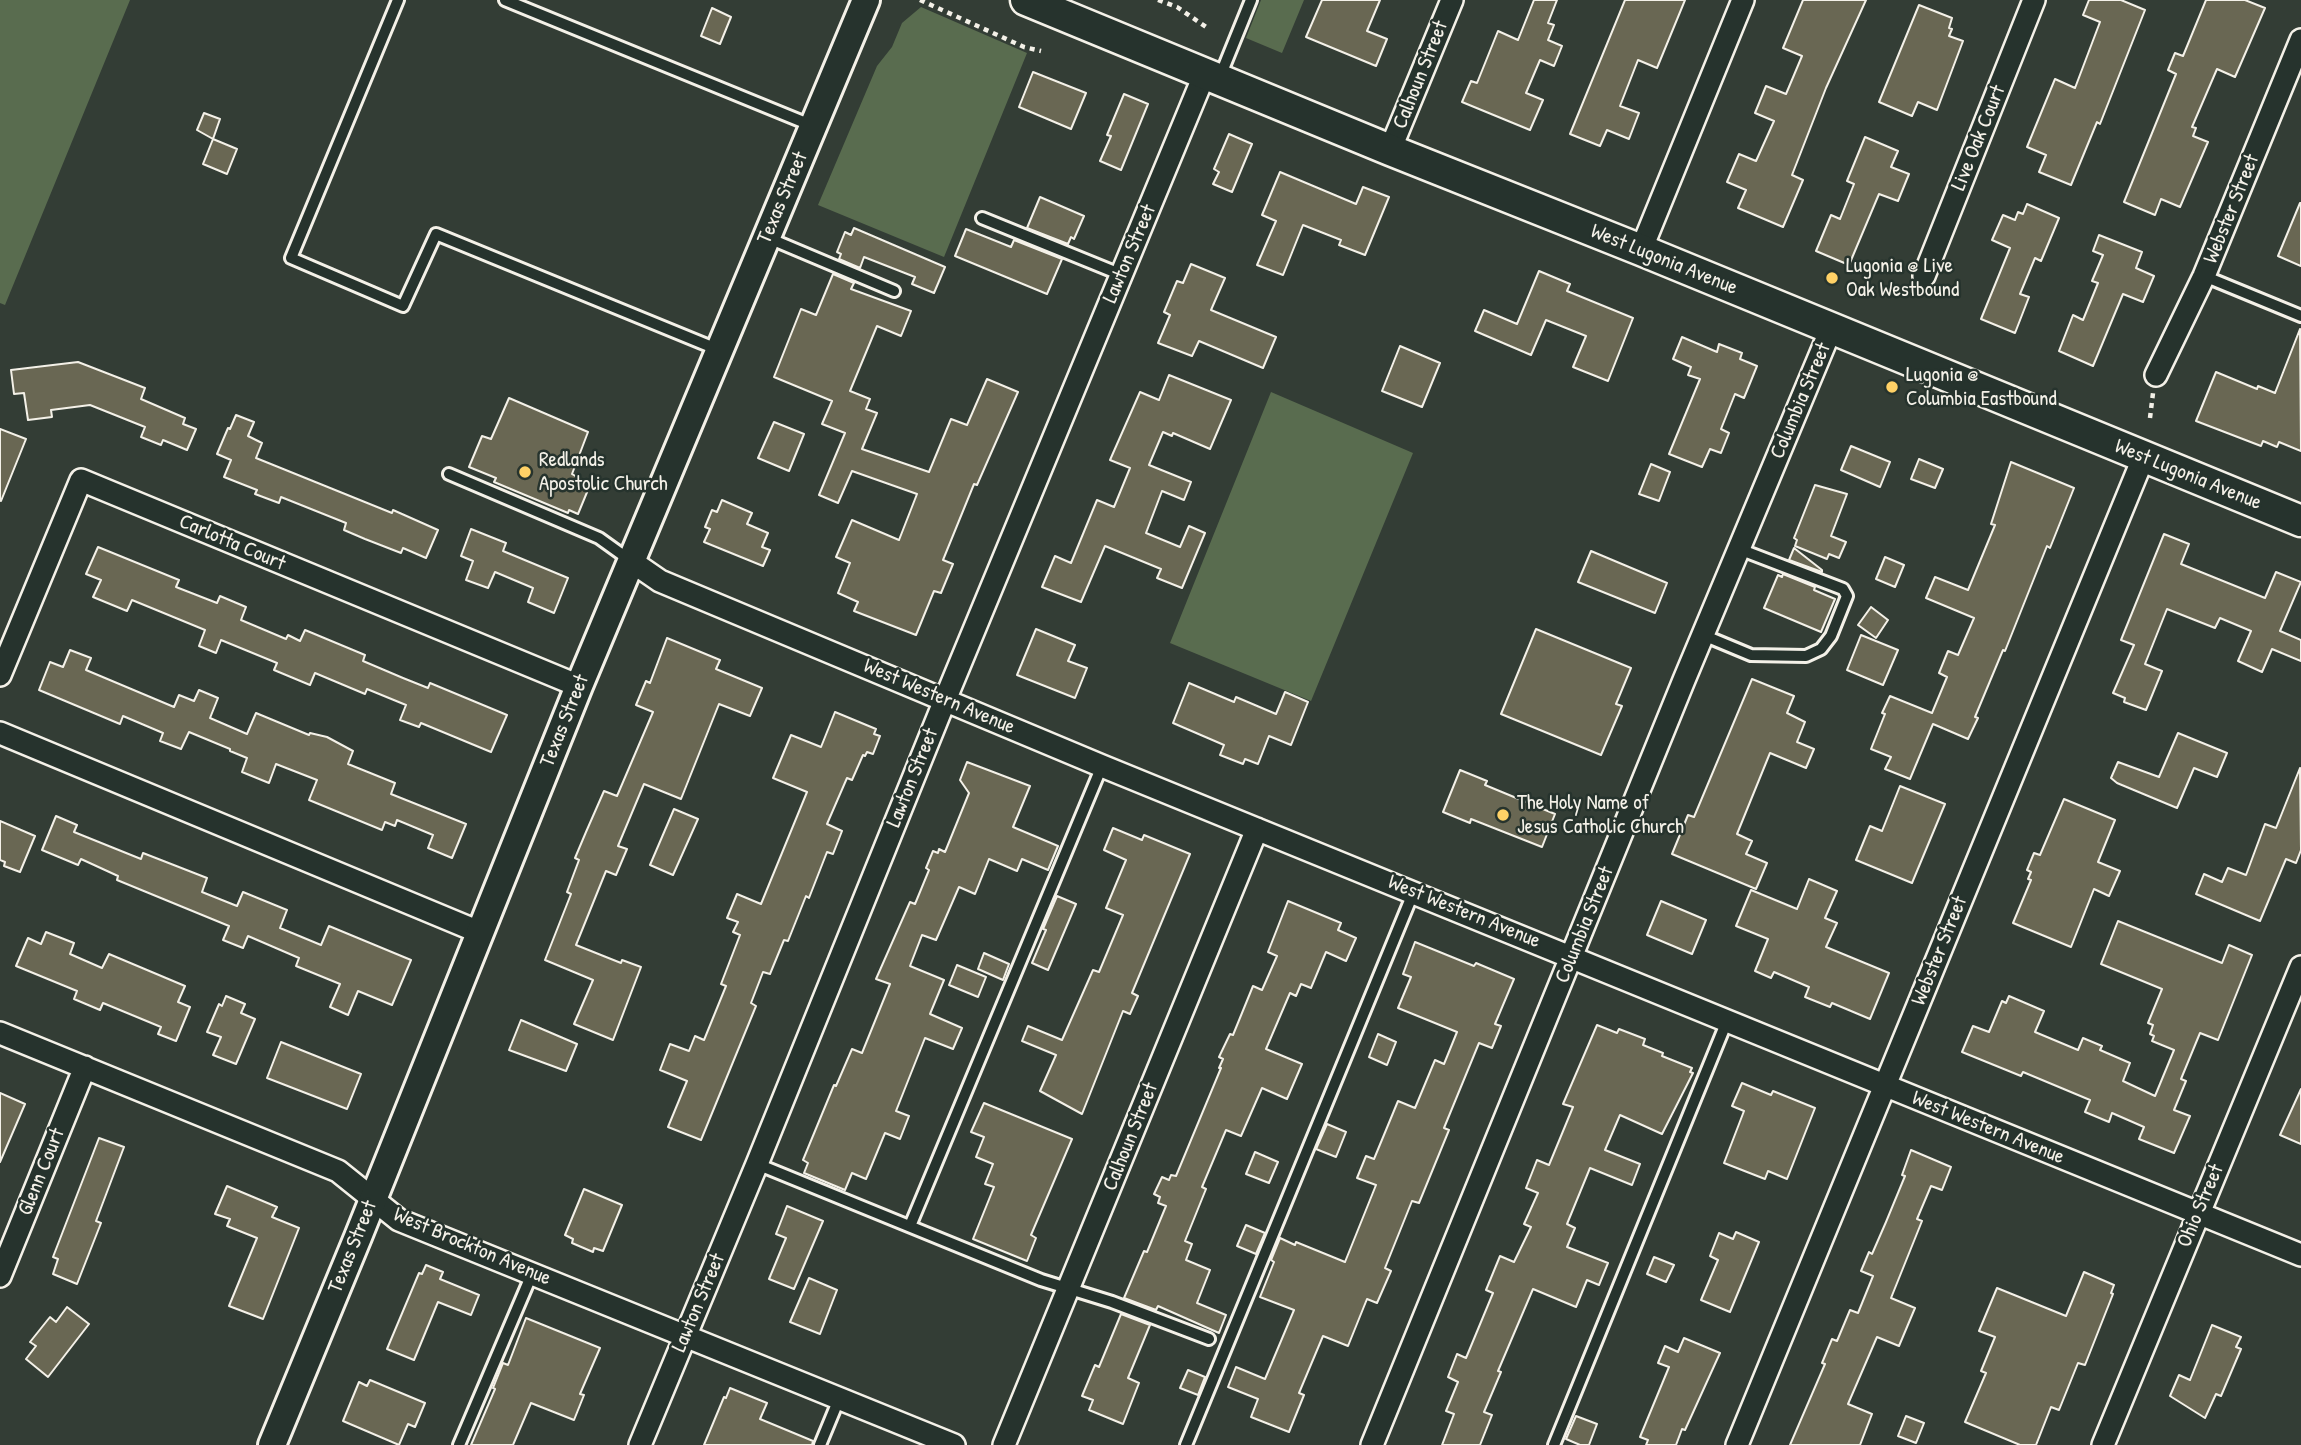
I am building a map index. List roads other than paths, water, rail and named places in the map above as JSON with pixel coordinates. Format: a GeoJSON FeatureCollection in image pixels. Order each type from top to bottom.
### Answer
{"type":"FeatureCollection","features":[{"type":"Feature","properties":{"kind":"main road","name":"West Lugonia Avenue"},"geometry":{"type":"LineString","coordinates":[[1026,0],[2301,521]]}},
{"type":"Feature","properties":{"kind":"street","name":"Texas Street"},"geometry":{"type":"LineString","coordinates":[[272,1445],[579,686],[866,0]]}},
{"type":"Feature","properties":{"kind":"street","name":"Calhoun Street"},"geometry":{"type":"LineString","coordinates":[[1390,150],[1452,0]]}},
{"type":"Feature","properties":{"kind":"street"},"geometry":{"type":"LineString","coordinates":[[1641,250],[1743,0]]}},
{"type":"Feature","properties":{"kind":"street","name":"Live Oak Court"},"geometry":{"type":"LineString","coordinates":[[1924,276],[2034,0]]}},
{"type":"Feature","properties":{"kind":"street","name":"Webster Street"},"geometry":{"type":"LineString","coordinates":[[2156,374],[2204,276],[2301,40]]}},
{"type":"Feature","properties":{"kind":"street","name":"Lawton Street"},"geometry":{"type":"LineString","coordinates":[[640,1445],[1122,275],[1212,76]]}},
{"type":"Feature","properties":{"kind":"street","name":"Columbia Street"},"geometry":{"type":"LineString","coordinates":[[1372,1445],[1831,329]]}},
{"type":"Feature","properties":{"kind":"street","name":"Webster Street"},"geometry":{"type":"LineString","coordinates":[[1737,1445],[2144,456]]}},
{"type":"Feature","properties":{"kind":"street","name":"Carlotta Court"},"geometry":{"type":"LineString","coordinates":[[0,675],[81,480],[579,686]]}},
{"type":"Feature","properties":{"kind":"street","name":"West Western Avenue"},"geometry":{"type":"LineString","coordinates":[[631,561],[660,581],[1102,766],[2301,1255]]}},
{"type":"Feature","properties":{"kind":"street"},"geometry":{"type":"LineString","coordinates":[[0,733],[479,932]]}},
{"type":"Feature","properties":{"kind":"street","name":"Calhoun Street"},"geometry":{"type":"LineString","coordinates":[[1003,1445],[1257,829]]}},
{"type":"Feature","properties":{"kind":"street","name":"Ohio Street"},"geometry":{"type":"LineString","coordinates":[[2103,1445],[2301,967]]}},
{"type":"Feature","properties":{"kind":"street","name":"West Brockton Avenue"},"geometry":{"type":"LineString","coordinates":[[0,1033],[338,1171],[400,1220],[954,1445]]}},
{"type":"Feature","properties":{"kind":"street","name":"Glenn Court"},"geometry":{"type":"LineString","coordinates":[[0,1276],[85,1067]]}},
{"type":"Feature","properties":{"kind":"lane"},"geometry":{"type":"LineString","coordinates":[[398,0],[291,258],[403,306],[436,234],[719,351]]}},
{"type":"Feature","properties":{"kind":"lane"},"geometry":{"type":"LineString","coordinates":[[505,0],[813,126]]}},
{"type":"Feature","properties":{"kind":"lane"},"geometry":{"type":"LineString","coordinates":[[1212,76],[1251,0]]}},
{"type":"Feature","properties":{"kind":"lane"},"geometry":{"type":"LineString","coordinates":[[982,218],[1122,275]]}},
{"type":"Feature","properties":{"kind":"lane"},"geometry":{"type":"LineString","coordinates":[[766,237],[894,291]]}},
{"type":"Feature","properties":{"kind":"lane"},"geometry":{"type":"LineString","coordinates":[[2204,276],[2301,316]]}},
{"type":"Feature","properties":{"kind":"lane"},"geometry":{"type":"LineString","coordinates":[[449,474],[599,538],[631,561]]}},
{"type":"Feature","properties":{"kind":"lane"},"geometry":{"type":"LineString","coordinates":[[1703,635],[1751,655],[1806,656],[1821,649],[1831,636],[1847,596],[1843,589],[1739,549]]}},
{"type":"Feature","properties":{"kind":"lane"},"geometry":{"type":"LineString","coordinates":[[910,1226],[1102,766]]}},
{"type":"Feature","properties":{"kind":"lane"},"geometry":{"type":"LineString","coordinates":[[1186,1445],[1414,891]]}},
{"type":"Feature","properties":{"kind":"lane"},"geometry":{"type":"LineString","coordinates":[[1554,1445],[1727,1021]]}},
{"type":"Feature","properties":{"kind":"lane"},"geometry":{"type":"LineString","coordinates":[[757,1164],[1041,1280],[1112,1302],[1209,1339]]}},
{"type":"Feature","properties":{"kind":"lane"},"geometry":{"type":"LineString","coordinates":[[460,1445],[532,1274]]}},
{"type":"Feature","properties":{"kind":"lane"},"geometry":{"type":"LineString","coordinates":[[820,1445],[839,1399]]}},
{"type":"Feature","properties":{"kind":"place","name":"Lugonia @ Live Oak Westbound"},"geometry":{"type":"Point","coordinates":[1832,278]}},
{"type":"Feature","properties":{"kind":"place","name":"Lugonia @ Columbia Eastbound"},"geometry":{"type":"Point","coordinates":[1892,387]}},
{"type":"Feature","properties":{"kind":"place","name":"Redlands Apostolic Church"},"geometry":{"type":"Point","coordinates":[525,472]}},
{"type":"Feature","properties":{"kind":"place","name":"The Holy Name of Jesus Catholic Church"},"geometry":{"type":"Point","coordinates":[1503,815]}}]}
